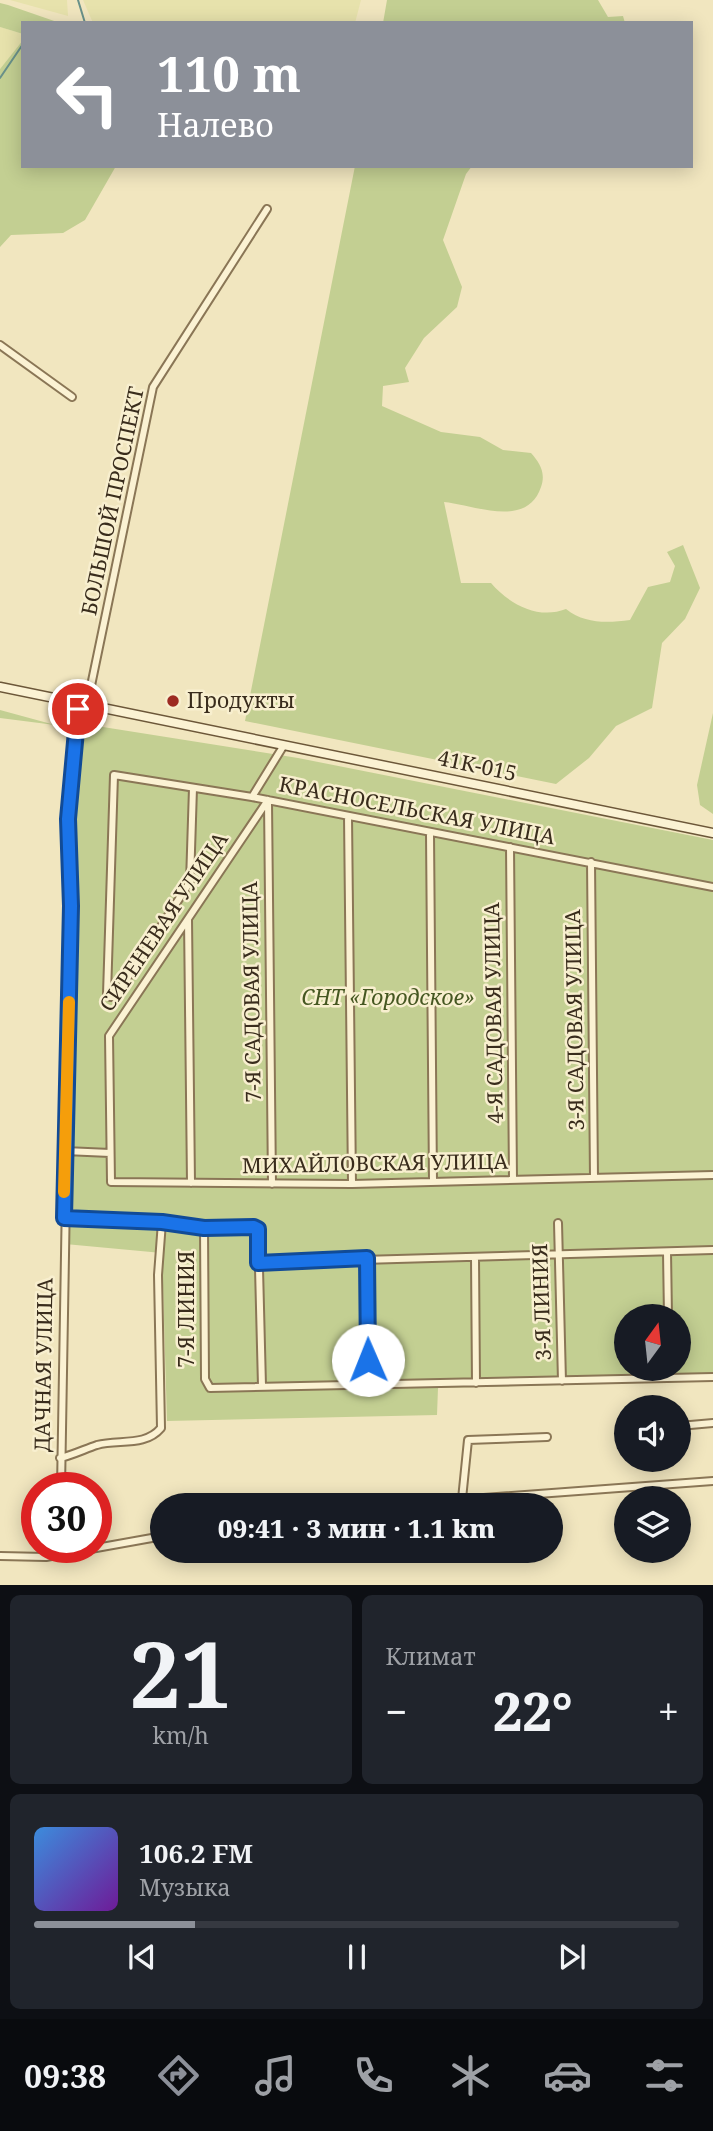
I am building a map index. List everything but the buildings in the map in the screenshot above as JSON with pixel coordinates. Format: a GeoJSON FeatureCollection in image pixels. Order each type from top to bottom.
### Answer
{"type":"FeatureCollection","features":[{"type":"Feature","properties":{"kind":"main road","name":"41К-015"},"geometry":{"type":"LineString","coordinates":[[0,687],[713,832]]}},
{"type":"Feature","properties":{"kind":"street","name":"БОЛЬШОЙ ПРОСПЕКТ"},"geometry":{"type":"LineString","coordinates":[[65,1152],[71,906],[68,819],[82,704],[153,387],[267,209]]}},
{"type":"Feature","properties":{"kind":"street"},"geometry":{"type":"LineString","coordinates":[[0,345],[72,397]]}},
{"type":"Feature","properties":{"kind":"street"},"geometry":{"type":"LineString","coordinates":[[252,797],[284,745]]}},
{"type":"Feature","properties":{"kind":"street","name":"КРАСНОСЕЛЬСКАЯ УЛИЦА"},"geometry":{"type":"LineString","coordinates":[[193,788],[190,882],[115,997],[107,995],[108,895],[114,775],[252,797],[430,834],[510,846],[713,887]]}},
{"type":"Feature","properties":{"kind":"street","name":"СИРЕНЕВАЯ УЛИЦА"},"geometry":{"type":"LineString","coordinates":[[110,1153],[109,1035],[268,800]]}},
{"type":"Feature","properties":{"kind":"street","name":"7-Я САДОВАЯ УЛИЦА"},"geometry":{"type":"LineString","coordinates":[[268,800],[272,1184]]}},
{"type":"Feature","properties":{"kind":"street"},"geometry":{"type":"LineString","coordinates":[[348,816],[352,1184]]}},
{"type":"Feature","properties":{"kind":"street"},"geometry":{"type":"LineString","coordinates":[[430,834],[433,1181]]}},
{"type":"Feature","properties":{"kind":"street","name":"4-Я САДОВАЯ УЛИЦА"},"geometry":{"type":"LineString","coordinates":[[510,846],[513,1180]]}},
{"type":"Feature","properties":{"kind":"street","name":"3-Я САДОВАЯ УЛИЦА"},"geometry":{"type":"LineString","coordinates":[[591,862],[594,1178]]}},
{"type":"Feature","properties":{"kind":"street"},"geometry":{"type":"LineString","coordinates":[[188,916],[191,1183]]}},
{"type":"Feature","properties":{"kind":"street"},"geometry":{"type":"LineString","coordinates":[[65,1152],[110,1153]]}},
{"type":"Feature","properties":{"kind":"street","name":"ДАЧНАЯ УЛИЦА"},"geometry":{"type":"LineString","coordinates":[[60,1472],[65,1152]]}},
{"type":"Feature","properties":{"kind":"street","name":"МИХАЙЛОВСКАЯ УЛИЦА"},"geometry":{"type":"LineString","coordinates":[[110,1153],[111,1182],[352,1184],[713,1175]]}},
{"type":"Feature","properties":{"kind":"street"},"geometry":{"type":"LineString","coordinates":[[64,1218],[258,1229],[262,1386],[368,1382],[614,1380]]}},
{"type":"Feature","properties":{"kind":"street"},"geometry":{"type":"LineString","coordinates":[[60,1458],[99,1445],[140,1440],[156,1434],[161,1428],[158,1275],[162,1222]]}},
{"type":"Feature","properties":{"kind":"street","name":"3-Я ЛИНИЯ"},"geometry":{"type":"LineString","coordinates":[[558,1223],[562,1381]]}},
{"type":"Feature","properties":{"kind":"street","name":"7-Я ЛИНИЯ"},"geometry":{"type":"LineString","coordinates":[[204,1228],[205,1378],[210,1388],[262,1386]]}},
{"type":"Feature","properties":{"kind":"street"},"geometry":{"type":"LineString","coordinates":[[258,1263],[713,1250]]}},
{"type":"Feature","properties":{"kind":"street"},"geometry":{"type":"LineString","coordinates":[[667,1252],[668,1304]]}},
{"type":"Feature","properties":{"kind":"street"},"geometry":{"type":"LineString","coordinates":[[475,1257],[476,1383]]}},
{"type":"Feature","properties":{"kind":"street"},"geometry":{"type":"LineString","coordinates":[[367,1258],[368,1382]]}},
{"type":"Feature","properties":{"kind":"street"},"geometry":{"type":"LineString","coordinates":[[691,1378],[713,1377]]}},
{"type":"Feature","properties":{"kind":"street"},"geometry":{"type":"LineString","coordinates":[[691,1425],[713,1423]]}},
{"type":"Feature","properties":{"kind":"street"},"geometry":{"type":"LineString","coordinates":[[464,1493],[468,1440],[547,1437]]}},
{"type":"Feature","properties":{"kind":"street"},"geometry":{"type":"LineString","coordinates":[[542,1493],[713,1480]]}},
{"type":"Feature","properties":{"kind":"street"},"geometry":{"type":"LineString","coordinates":[[112,1544],[150,1538]]}},
{"type":"Feature","properties":{"kind":"street"},"geometry":{"type":"LineString","coordinates":[[0,1556],[21,1554]]}},
{"type":"Feature","properties":{"kind":"shaded area"},"geometry":{"type":"Polygon","coordinates":[[[10,0],[67,0],[68,16],[10,0]]]}},
{"type":"Feature","properties":{"kind":"shaded area"},"geometry":{"type":"Polygon","coordinates":[[[83,0],[361,0],[356,21],[92,21],[83,0]]]}},
{"type":"Feature","properties":{"kind":"shaded area"},"geometry":{"type":"Polygon","coordinates":[[[0,27],[21,33],[21,43],[0,69],[0,27]]]}},
{"type":"Feature","properties":{"kind":"green space"},"geometry":{"type":"Polygon","coordinates":[[[387,0],[598,0],[608,17],[623,16],[624,21],[383,21],[387,0]]]}},
{"type":"Feature","properties":{"kind":"green space"},"geometry":{"type":"Polygon","coordinates":[[[0,3],[54,21],[21,21],[21,33],[0,27],[0,3]]]}},
{"type":"Feature","properties":{"kind":"green space"},"geometry":{"type":"Polygon","coordinates":[[[21,43],[21,168],[115,168],[85,220],[63,233],[11,235],[0,247],[0,69],[21,43]]]}},
{"type":"Feature","properties":{"kind":"green space"},"geometry":{"type":"Polygon","coordinates":[[[355,168],[470,168],[443,240],[462,287],[457,307],[424,338],[405,368],[409,382],[383,386],[382,406],[441,432],[480,437],[503,450],[531,453],[541,468],[541,487],[534,500],[524,507],[499,511],[444,502],[461,583],[491,583],[515,603],[535,611],[545,613],[566,609],[596,621],[630,620],[648,587],[670,582],[675,566],[667,552],[683,545],[700,588],[685,619],[662,643],[652,708],[616,726],[589,758],[556,784],[245,721],[355,168]]]}},
{"type":"Feature","properties":{"kind":"green space"},"geometry":{"type":"Polygon","coordinates":[[[0,710],[55,725],[0,718],[0,710]]]}},
{"type":"Feature","properties":{"kind":"green space"},"geometry":{"type":"Polygon","coordinates":[[[713,713],[713,814],[700,805],[697,785],[713,713]]]}},
{"type":"Feature","properties":{"kind":"green space","name":"СНТ «Городское»"},"geometry":{"type":"Polygon","coordinates":[[[84,724],[298,758],[713,840],[713,1381],[438,1388],[437,1415],[167,1421],[162,1253],[65,1244],[76,815],[84,724]]]}},
{"type":"Feature","properties":{"kind":"waterway"},"geometry":{"type":"LineString","coordinates":[[78,0],[84,21]]}},
{"type":"Feature","properties":{"kind":"waterway"},"geometry":{"type":"LineString","coordinates":[[0,78],[21,47]]}},
{"type":"Feature","properties":{"kind":"slow traffic"},"geometry":{"type":"LineString","coordinates":[[64,1192],[69,1002]]}},
{"type":"Feature","properties":{"kind":"place","name":"Продукты"},"geometry":{"type":"Point","coordinates":[173,701]}},
{"type":"Feature","properties":{"kind":"route"},"geometry":{"type":"LineString","coordinates":[[78,709],[70,772],[68,819],[71,906],[64,1218],[162,1222],[204,1228],[250,1226],[258,1229],[258,1263],[367,1258],[368,1360]]}}]}
